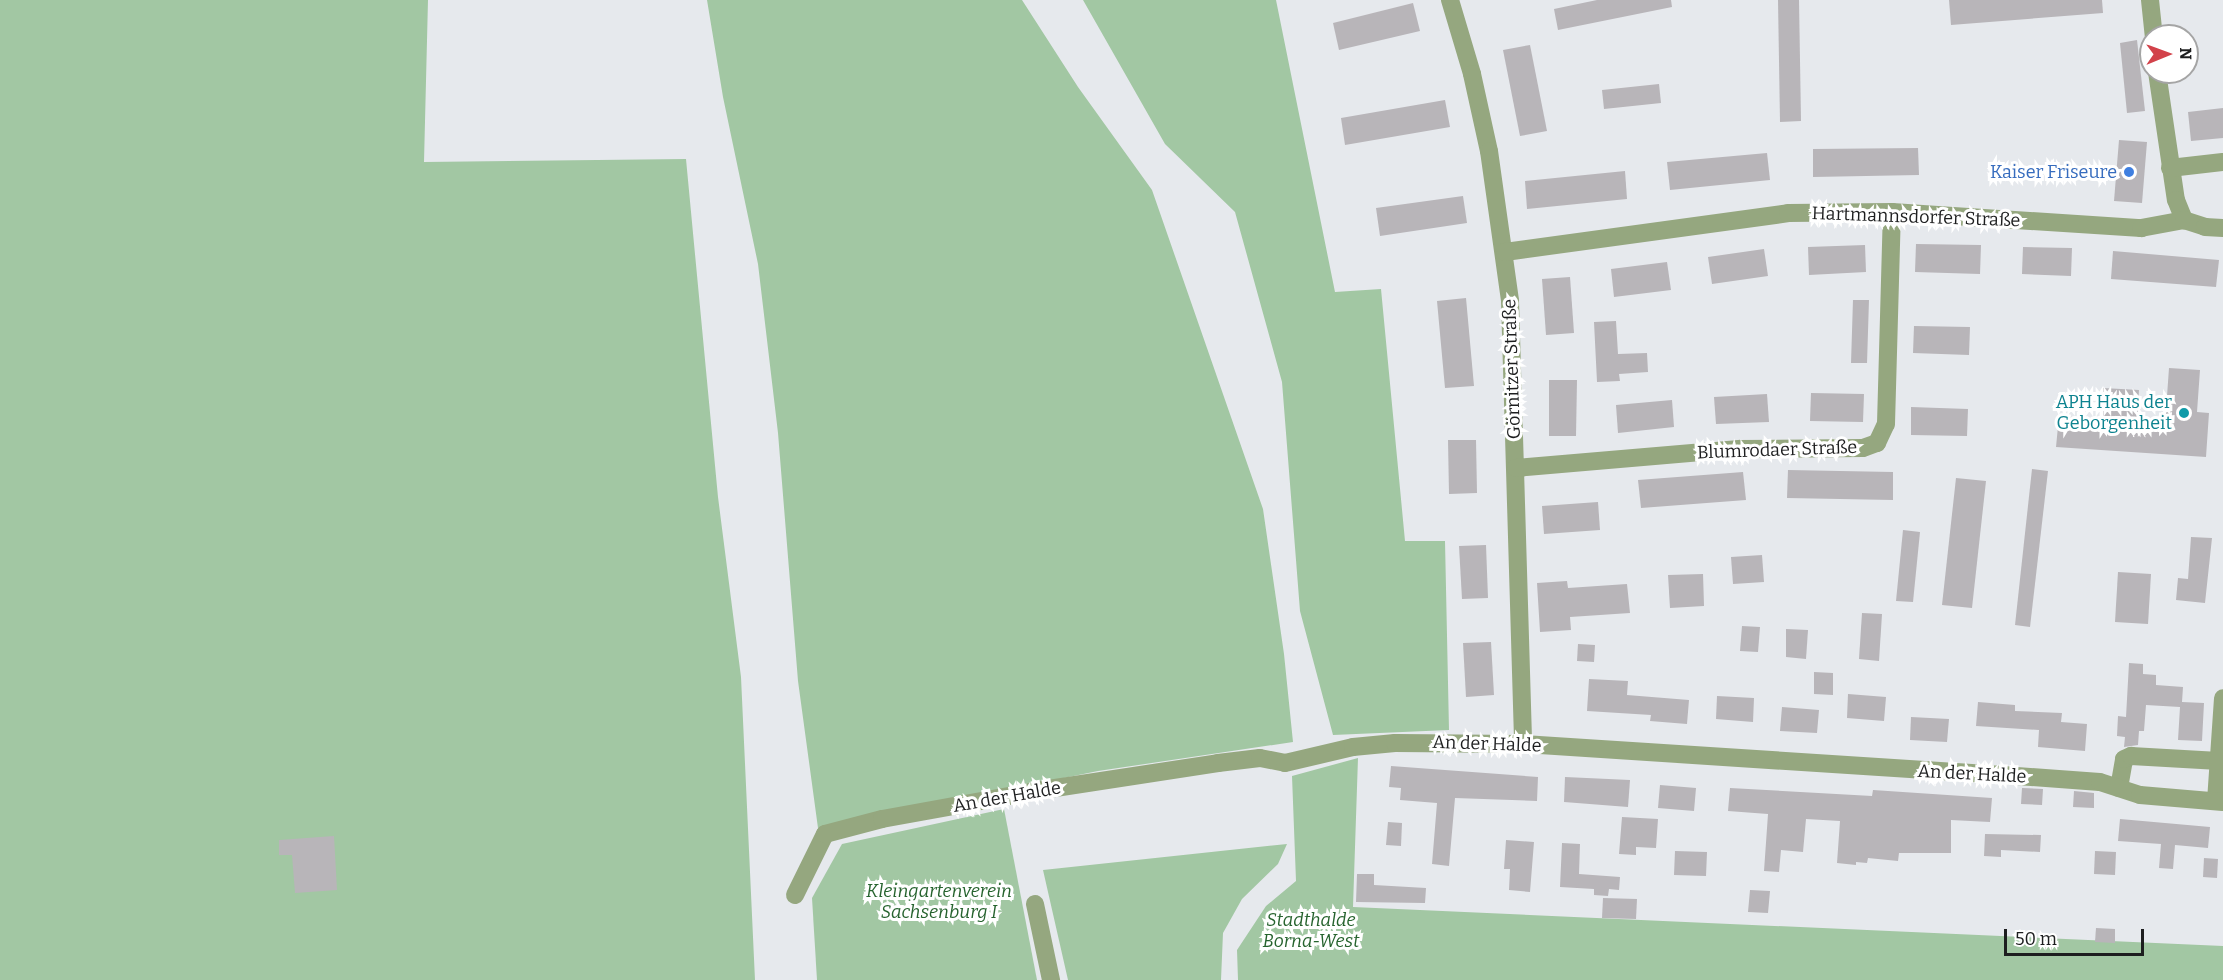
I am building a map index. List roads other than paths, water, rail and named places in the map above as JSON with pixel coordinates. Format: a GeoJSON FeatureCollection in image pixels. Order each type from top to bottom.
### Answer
{"type":"FeatureCollection","features":[{"type":"Feature","properties":{"kind":"street","name":"Görnitzer Straße"},"geometry":{"type":"LineString","coordinates":[[1450,0],[1472,74],[1487,140],[1505,252],[1510,301],[1523,744]]}},
{"type":"Feature","properties":{"kind":"street"},"geometry":{"type":"LineString","coordinates":[[2150,0],[2153,24]]}},
{"type":"Feature","properties":{"kind":"street"},"geometry":{"type":"LineString","coordinates":[[2159,84],[2176,201],[2184,220],[2205,227],[2223,228]]}},
{"type":"Feature","properties":{"kind":"street"},"geometry":{"type":"LineString","coordinates":[[2170,168],[2223,162]]}},
{"type":"Feature","properties":{"kind":"street","name":"Hartmannsdorfer Straße"},"geometry":{"type":"LineString","coordinates":[[1505,252],[1788,213],[1892,213],[2141,228],[2184,220]]}},
{"type":"Feature","properties":{"kind":"street","name":"Blumrodaer Straße"},"geometry":{"type":"LineString","coordinates":[[1516,468],[1739,449],[1863,448],[1877,443],[1886,424],[1892,213]]}},
{"type":"Feature","properties":{"kind":"street"},"geometry":{"type":"LineString","coordinates":[[2219,802],[2223,698]]}},
{"type":"Feature","properties":{"kind":"street","name":"An der Halde"},"geometry":{"type":"LineString","coordinates":[[795,895],[825,834],[882,819],[1042,790],[1218,763],[1260,758],[1285,763],[1353,747],[1395,743],[1523,744],[2100,782],[2140,795],[2219,802]]}},
{"type":"Feature","properties":{"kind":"street"},"geometry":{"type":"LineString","coordinates":[[2119,788],[2124,759],[2131,756],[2219,761]]}},
{"type":"Feature","properties":{"kind":"street"},"geometry":{"type":"LineString","coordinates":[[1035,904],[1051,980]]}},
{"type":"Feature","properties":{"kind":"place","name":"Kaiser Friseure"},"geometry":{"type":"Point","coordinates":[2129,172]}},
{"type":"Feature","properties":{"kind":"place","name":"APH Haus der Geborgenheit"},"geometry":{"type":"Point","coordinates":[2184,413]}},
{"type":"Feature","properties":{"kind":"park label","name":"Kleingartenverein Sachsenburg I"},"geometry":{"type":"Point","coordinates":[939,902]}},
{"type":"Feature","properties":{"kind":"park label","name":"Stadthalde Borna-West"},"geometry":{"type":"Point","coordinates":[1311,931]}}]}
